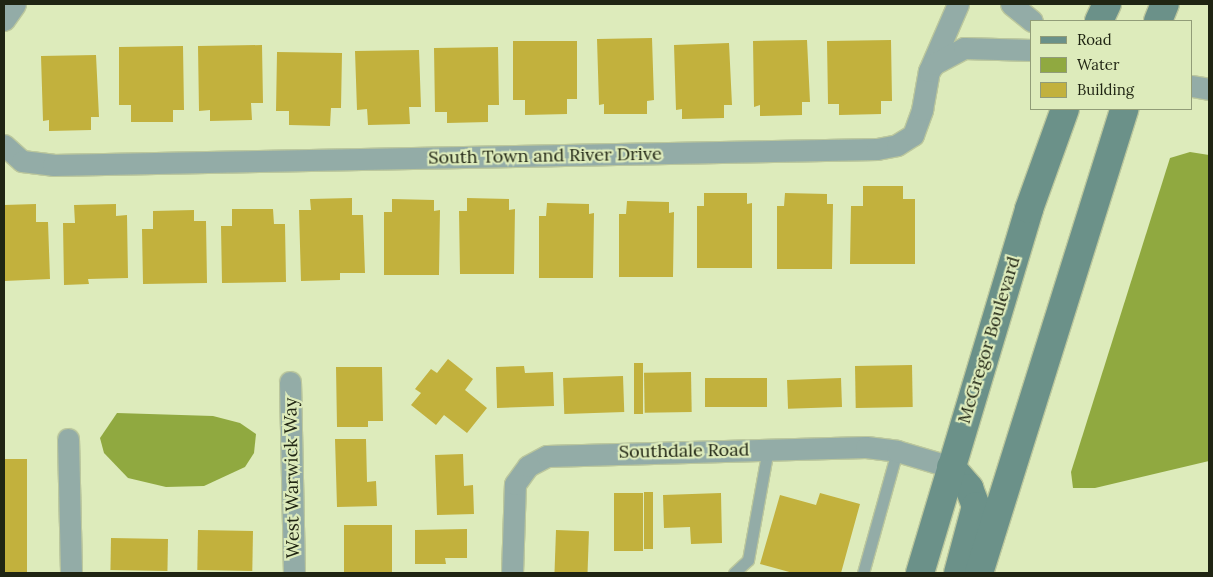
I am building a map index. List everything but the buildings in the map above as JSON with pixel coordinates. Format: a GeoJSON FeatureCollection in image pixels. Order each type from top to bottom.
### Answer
{"type":"FeatureCollection","features":[{"type":"Feature","properties":{"kind":"main road"},"geometry":{"type":"LineString","coordinates":[[1099,20],[1107,4]]}},
{"type":"Feature","properties":{"kind":"main road"},"geometry":{"type":"LineString","coordinates":[[1158,20],[1165,4]]}},
{"type":"Feature","properties":{"kind":"main road","name":"McGregor Boulevard"},"geometry":{"type":"LineString","coordinates":[[920,573],[1029,209],[1065,110]]}},
{"type":"Feature","properties":{"kind":"main road"},"geometry":{"type":"LineString","coordinates":[[979,573],[1124,110]]}},
{"type":"Feature","properties":{"kind":"main road"},"geometry":{"type":"LineString","coordinates":[[951,467],[969,488],[976,506],[958,573]]}},
{"type":"Feature","properties":{"kind":"street"},"geometry":{"type":"LineString","coordinates":[[4,20],[15,4]]}},
{"type":"Feature","properties":{"kind":"street"},"geometry":{"type":"LineString","coordinates":[[929,71],[958,4]]}},
{"type":"Feature","properties":{"kind":"street"},"geometry":{"type":"LineString","coordinates":[[1011,4],[1030,20]]}},
{"type":"Feature","properties":{"kind":"street"},"geometry":{"type":"LineString","coordinates":[[929,71],[934,64],[964,48],[1030,50]]}},
{"type":"Feature","properties":{"kind":"street","name":"South Town and River Drive"},"geometry":{"type":"LineString","coordinates":[[4,146],[22,161],[53,166],[877,149],[897,145],[913,135],[922,110],[929,71]]}},
{"type":"Feature","properties":{"kind":"street"},"geometry":{"type":"LineString","coordinates":[[1193,86],[1209,89]]}},
{"type":"Feature","properties":{"kind":"street","name":"West Warwick Way"},"geometry":{"type":"LineString","coordinates":[[290,382],[294,573]]}},
{"type":"Feature","properties":{"kind":"street"},"geometry":{"type":"LineString","coordinates":[[68,439],[72,573]]}},
{"type":"Feature","properties":{"kind":"street","name":"Southdale Road"},"geometry":{"type":"LineString","coordinates":[[512,573],[515,484],[528,466],[547,456],[866,448],[897,451],[951,467]]}},
{"type":"Feature","properties":{"kind":"lane"},"geometry":{"type":"LineString","coordinates":[[734,573],[748,560],[768,449]]}},
{"type":"Feature","properties":{"kind":"lane"},"geometry":{"type":"LineString","coordinates":[[863,573],[897,451]]}},
{"type":"Feature","properties":{"kind":"water"},"geometry":{"type":"Polygon","coordinates":[[[1190,152],[1209,155],[1209,461],[1095,488],[1073,488],[1071,472],[1170,158],[1190,152]]]}},
{"type":"Feature","properties":{"kind":"water"},"geometry":{"type":"Polygon","coordinates":[[[117,413],[213,416],[240,423],[256,434],[254,453],[245,467],[204,486],[166,487],[128,478],[104,453],[100,438],[117,413]]]}}]}
